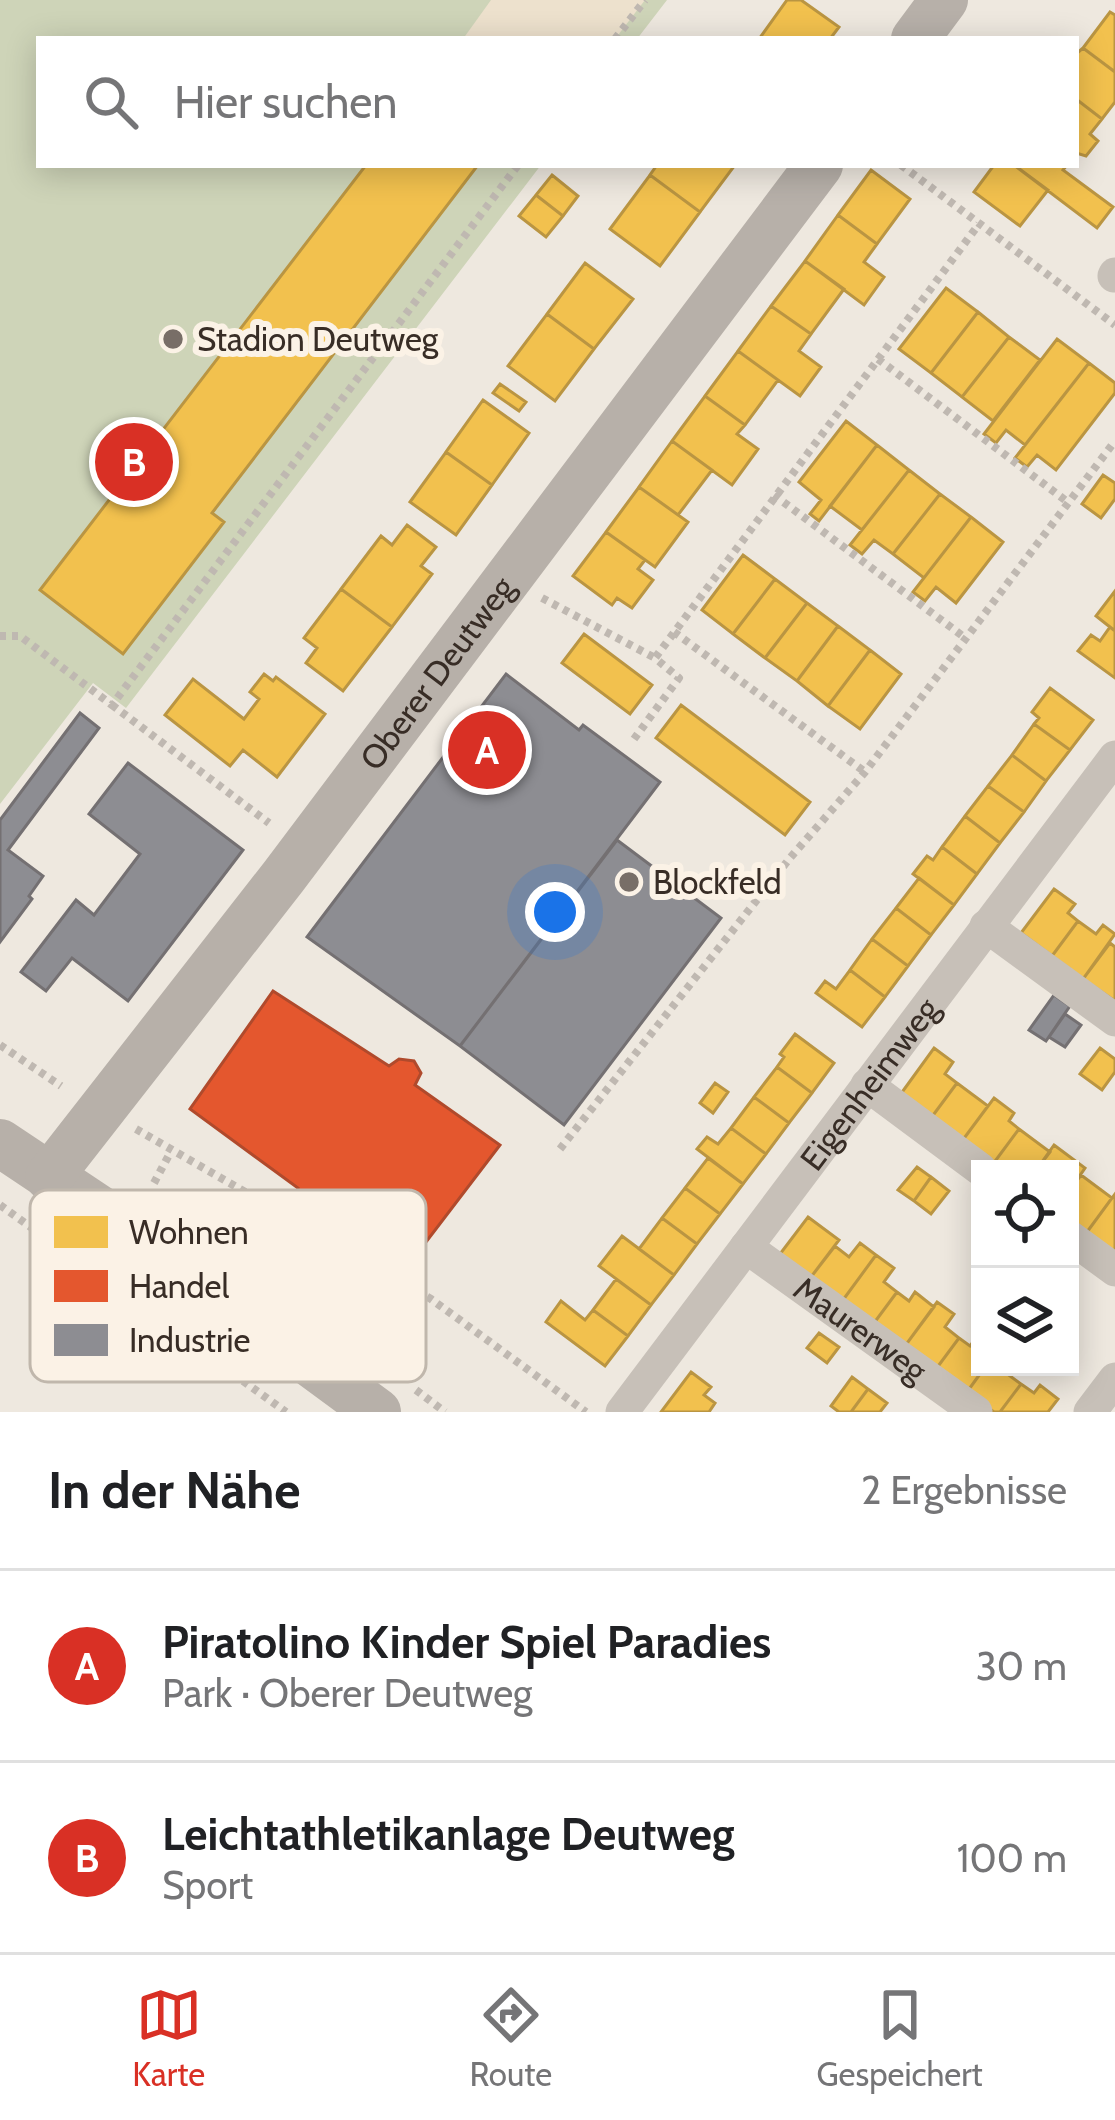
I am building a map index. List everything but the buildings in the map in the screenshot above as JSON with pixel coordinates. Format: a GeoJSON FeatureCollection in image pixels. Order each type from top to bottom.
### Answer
{"type":"FeatureCollection","features":[{"type":"Feature","properties":{"kind":"street"},"geometry":{"type":"LineString","coordinates":[[917,36],[944,0]]}},
{"type":"Feature","properties":{"kind":"street","name":"Oberer Deutweg"},"geometry":{"type":"LineString","coordinates":[[49,1177],[297,858],[816,168]]}},
{"type":"Feature","properties":{"kind":"street","name":"Eigenheimweg"},"geometry":{"type":"LineString","coordinates":[[622,1412],[1114,761]]}},
{"type":"Feature","properties":{"kind":"street"},"geometry":{"type":"LineString","coordinates":[[986,926],[1115,1020]]}},
{"type":"Feature","properties":{"kind":"street"},"geometry":{"type":"LineString","coordinates":[[867,1085],[971,1162]]}},
{"type":"Feature","properties":{"kind":"street"},"geometry":{"type":"LineString","coordinates":[[0,1143],[69,1190]]}},
{"type":"Feature","properties":{"kind":"street"},"geometry":{"type":"LineString","coordinates":[[1079,1244],[1115,1270]]}},
{"type":"Feature","properties":{"kind":"street","name":"Maurerweg"},"geometry":{"type":"LineString","coordinates":[[746,1247],[976,1412]]}},
{"type":"Feature","properties":{"kind":"street"},"geometry":{"type":"LineString","coordinates":[[1090,1412],[1115,1379]]}},
{"type":"Feature","properties":{"kind":"street"},"geometry":{"type":"LineString","coordinates":[[321,1382],[351,1406]]}},
{"type":"Feature","properties":{"kind":"path"},"geometry":{"type":"LineString","coordinates":[[616,36],[645,0]]}},
{"type":"Feature","properties":{"kind":"path"},"geometry":{"type":"LineString","coordinates":[[112,705],[516,168]]}},
{"type":"Feature","properties":{"kind":"path"},"geometry":{"type":"LineString","coordinates":[[906,168],[1115,325]]}},
{"type":"Feature","properties":{"kind":"path"},"geometry":{"type":"LineString","coordinates":[[655,658],[979,224]]}},
{"type":"Feature","properties":{"kind":"path"},"geometry":{"type":"LineString","coordinates":[[878,358],[1069,503]]}},
{"type":"Feature","properties":{"kind":"path"},"geometry":{"type":"LineString","coordinates":[[560,1148],[790,858],[865,772],[1115,441]]}},
{"type":"Feature","properties":{"kind":"path"},"geometry":{"type":"LineString","coordinates":[[774,495],[964,637]]}},
{"type":"Feature","properties":{"kind":"path"},"geometry":{"type":"LineString","coordinates":[[535,594],[655,658],[679,678],[634,739]]}},
{"type":"Feature","properties":{"kind":"path"},"geometry":{"type":"LineString","coordinates":[[674,632],[865,772]]}},
{"type":"Feature","properties":{"kind":"path"},"geometry":{"type":"LineString","coordinates":[[0,636],[20,636],[281,832]]}},
{"type":"Feature","properties":{"kind":"path"},"geometry":{"type":"LineString","coordinates":[[0,1045],[61,1086]]}},
{"type":"Feature","properties":{"kind":"path"},"geometry":{"type":"LineString","coordinates":[[131,1126],[236,1190]]}},
{"type":"Feature","properties":{"kind":"path"},"geometry":{"type":"LineString","coordinates":[[154,1183],[170,1153]]}},
{"type":"Feature","properties":{"kind":"path"},"geometry":{"type":"LineString","coordinates":[[0,1204],[30,1226]]}},
{"type":"Feature","properties":{"kind":"path"},"geometry":{"type":"LineString","coordinates":[[426,1297],[586,1412]]}},
{"type":"Feature","properties":{"kind":"path"},"geometry":{"type":"LineString","coordinates":[[245,1382],[286,1412]]}},
{"type":"Feature","properties":{"kind":"green space","name":"Stadion Deutweg"},"geometry":{"type":"Polygon","coordinates":[[[0,0],[667,0],[639,36],[36,36],[36,168],[539,168],[126,708],[93,683],[0,804],[0,0]]]}},
{"type":"Feature","properties":{"kind":"shaded area"},"geometry":{"type":"Polygon","coordinates":[[[491,0],[645,0],[617,36],[465,36],[491,0]]]}},
{"type":"Feature","properties":{"kind":"place","name":"Stadion Deutweg"},"geometry":{"type":"Point","coordinates":[173,339]}},
{"type":"Feature","properties":{"kind":"place","name":"Leichtathletikanlage Deutweg"},"geometry":{"type":"Point","coordinates":[134,462]}},
{"type":"Feature","properties":{"kind":"place","name":"Piratolino Kinder Spiel Paradies"},"geometry":{"type":"Point","coordinates":[487,750]}},
{"type":"Feature","properties":{"kind":"place","name":"Blockfeld"},"geometry":{"type":"Point","coordinates":[629,882]}}]}
